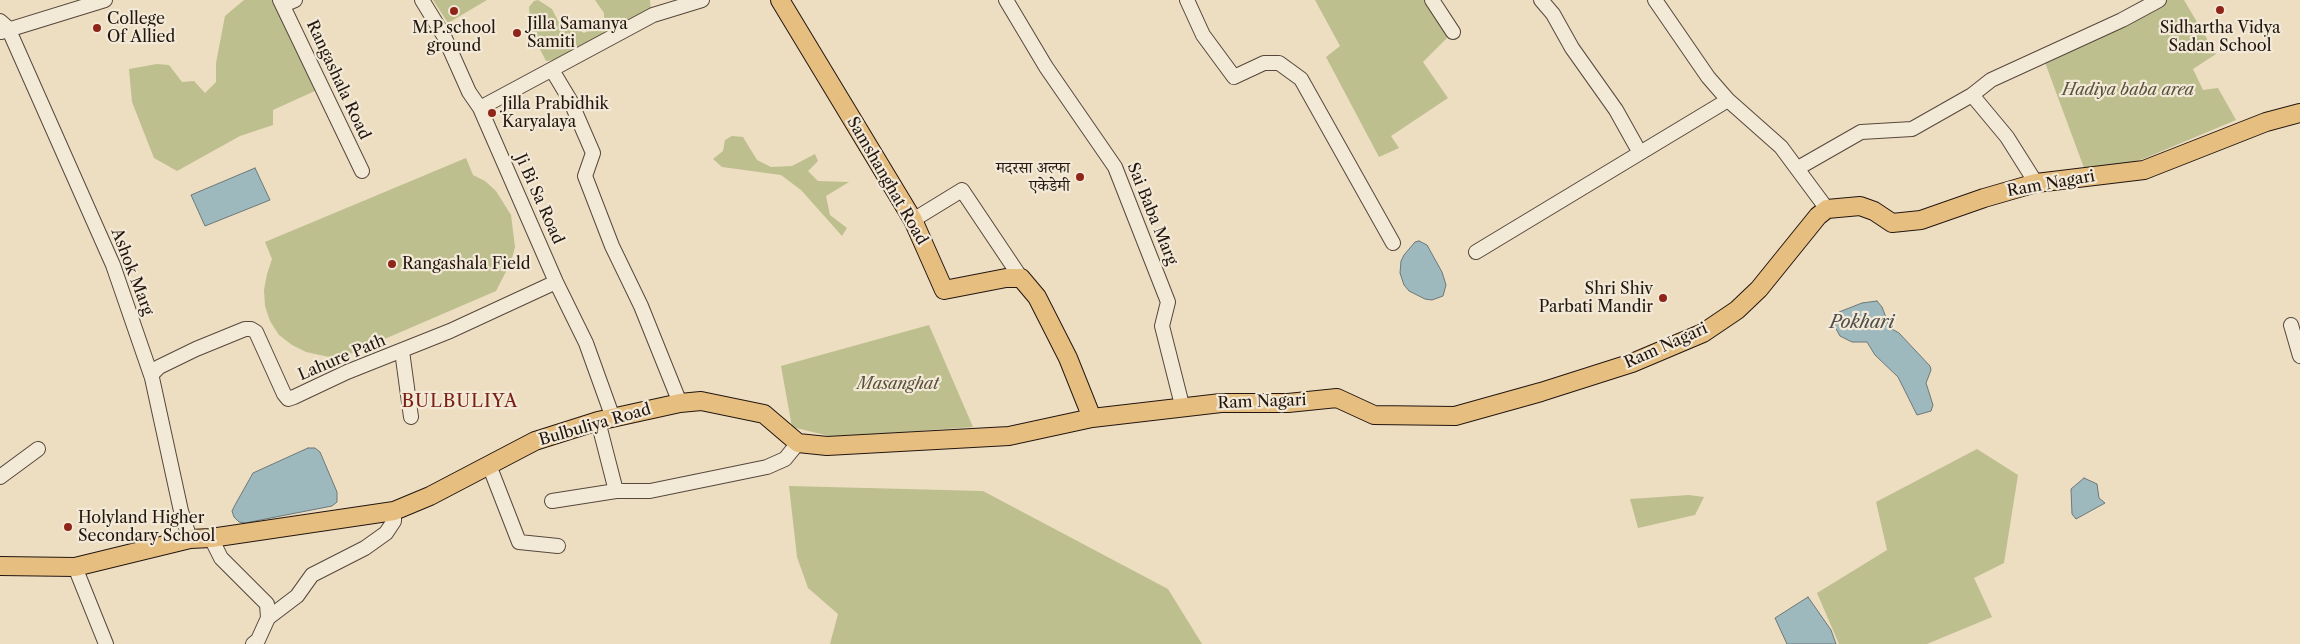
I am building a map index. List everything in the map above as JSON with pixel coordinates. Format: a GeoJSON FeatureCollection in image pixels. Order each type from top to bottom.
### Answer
{"type":"FeatureCollection","features":[{"type":"Feature","properties":{"kind":"main road","name":"Samshanghat Road"},"geometry":{"type":"LineString","coordinates":[[780,0],[913,220],[944,290],[1006,278],[1021,278]]}},
{"type":"Feature","properties":{"kind":"main road","name":"Ram Nagari"},"geometry":{"type":"LineString","coordinates":[[1092,418],[1221,403],[1288,403],[1337,398],[1374,415],[1455,416],[1541,392],[1632,363],[1703,333],[1737,310],[1759,289],[1818,216],[1827,209],[1860,206],[1892,223],[1921,220],[1984,198],[2036,183],[2144,170],[2266,122],[2300,113]]}},
{"type":"Feature","properties":{"kind":"main road"},"geometry":{"type":"LineString","coordinates":[[798,443],[827,446],[1009,436],[1092,418],[1068,358],[1036,297],[1021,278]]}},
{"type":"Feature","properties":{"kind":"main road","name":"Bulbuliya Road"},"geometry":{"type":"LineString","coordinates":[[0,566],[75,567],[190,539],[211,538],[394,511],[430,496],[535,441],[605,419],[680,403],[701,401],[764,414],[798,443]]}},
{"type":"Feature","properties":{"kind":"street"},"geometry":{"type":"LineString","coordinates":[[3,28],[106,0]]}},
{"type":"Feature","properties":{"kind":"street","name":"Ji Bi Sa Road"},"geometry":{"type":"LineString","coordinates":[[422,0],[444,36],[469,92],[480,108],[556,282],[586,343],[605,419],[616,491]]}},
{"type":"Feature","properties":{"kind":"street"},"geometry":{"type":"LineString","coordinates":[[480,108],[653,15],[702,0]]}},
{"type":"Feature","properties":{"kind":"street","name":"Sai Baba Marg"},"geometry":{"type":"LineString","coordinates":[[1006,0],[1046,67],[1115,167],[1168,302],[1162,326],[1182,409]]}},
{"type":"Feature","properties":{"kind":"street"},"geometry":{"type":"LineString","coordinates":[[1187,0],[1203,35],[1234,77],[1264,63],[1279,63],[1301,79],[1393,243]]}},
{"type":"Feature","properties":{"kind":"street"},"geometry":{"type":"LineString","coordinates":[[1432,0],[1453,32]]}},
{"type":"Feature","properties":{"kind":"street"},"geometry":{"type":"LineString","coordinates":[[1541,0],[1553,14],[1572,48],[1627,126],[1640,153]]}},
{"type":"Feature","properties":{"kind":"street"},"geometry":{"type":"LineString","coordinates":[[1655,0],[1708,77],[1728,100],[1781,147],[1827,209]]}},
{"type":"Feature","properties":{"kind":"street"},"geometry":{"type":"LineString","coordinates":[[1798,168],[1861,132],[1912,129],[1972,95],[1991,80],[2122,20],[2159,0]]}},
{"type":"Feature","properties":{"kind":"street","name":"Rangashala Road"},"geometry":{"type":"LineString","coordinates":[[286,2],[362,171]]}},
{"type":"Feature","properties":{"kind":"street","name":"Ashok Marg"},"geometry":{"type":"LineString","coordinates":[[3,28],[113,265],[152,375],[181,511],[190,539]]}},
{"type":"Feature","properties":{"kind":"street"},"geometry":{"type":"LineString","coordinates":[[552,70],[570,100],[593,154],[585,176],[612,246],[641,306],[680,403]]}},
{"type":"Feature","properties":{"kind":"street"},"geometry":{"type":"LineString","coordinates":[[1972,95],[2007,137],[2036,183]]}},
{"type":"Feature","properties":{"kind":"street"},"geometry":{"type":"LineString","coordinates":[[1476,252],[1728,100]]}},
{"type":"Feature","properties":{"kind":"street"},"geometry":{"type":"LineString","coordinates":[[913,220],[962,190],[1021,278]]}},
{"type":"Feature","properties":{"kind":"street","name":"Lahure Path"},"geometry":{"type":"LineString","coordinates":[[152,375],[159,367],[244,329],[251,329],[256,332],[288,399],[347,372],[402,352],[556,282]]}},
{"type":"Feature","properties":{"kind":"street"},"geometry":{"type":"LineString","coordinates":[[2291,325],[2300,356]]}},
{"type":"Feature","properties":{"kind":"street"},"geometry":{"type":"LineString","coordinates":[[402,352],[411,417]]}},
{"type":"Feature","properties":{"kind":"street"},"geometry":{"type":"LineString","coordinates":[[552,500],[616,491],[650,491],[767,467],[785,459],[798,443]]}},
{"type":"Feature","properties":{"kind":"street"},"geometry":{"type":"LineString","coordinates":[[0,477],[38,449]]}},
{"type":"Feature","properties":{"kind":"street"},"geometry":{"type":"LineString","coordinates":[[488,465],[519,542],[558,546]]}},
{"type":"Feature","properties":{"kind":"street"},"geometry":{"type":"LineString","coordinates":[[268,618],[297,596],[312,575],[365,548],[386,533],[394,521],[394,511]]}},
{"type":"Feature","properties":{"kind":"street"},"geometry":{"type":"LineString","coordinates":[[211,538],[222,558],[267,604],[268,618],[257,643]]}},
{"type":"Feature","properties":{"kind":"street"},"geometry":{"type":"LineString","coordinates":[[75,567],[106,644]]}},
{"type":"Feature","properties":{"kind":"green space"},"geometry":{"type":"Polygon","coordinates":[[[244,0],[272,0],[317,90],[273,110],[273,125],[240,136],[177,171],[154,158],[132,102],[129,69],[157,64],[169,65],[182,82],[194,81],[205,93],[216,82],[216,63],[225,16],[244,0]]]}},
{"type":"Feature","properties":{"kind":"green space","name":"M.P.school ground"},"geometry":{"type":"Polygon","coordinates":[[[433,0],[487,0],[448,23],[433,0]]]}},
{"type":"Feature","properties":{"kind":"green space"},"geometry":{"type":"Polygon","coordinates":[[[538,0],[552,9],[559,23],[564,28],[572,25],[584,33],[604,21],[604,13],[595,0],[650,0],[651,13],[563,59],[546,61],[529,28],[529,7],[534,1],[538,0]]]}},
{"type":"Feature","properties":{"kind":"green space"},"geometry":{"type":"Polygon","coordinates":[[[1315,0],[1429,0],[1453,32],[1423,62],[1448,98],[1391,136],[1399,148],[1379,157],[1326,57],[1340,46],[1315,0]]]}},
{"type":"Feature","properties":{"kind":"green space","name":"Hadiya baba area"},"geometry":{"type":"Polygon","coordinates":[[[2158,0],[2184,0],[2216,54],[2193,69],[2203,90],[2218,88],[2236,120],[2143,159],[2087,176],[2043,57],[2158,0]]]}},
{"type":"Feature","properties":{"kind":"green space"},"geometry":{"type":"Polygon","coordinates":[[[732,136],[743,137],[757,160],[771,167],[792,166],[815,154],[818,161],[808,171],[818,181],[849,182],[826,196],[830,215],[847,228],[842,236],[801,190],[781,175],[722,167],[713,159],[723,151],[725,140],[732,136]]]}},
{"type":"Feature","properties":{"kind":"green space"},"geometry":{"type":"Polygon","coordinates":[[[466,158],[473,175],[485,181],[496,191],[511,215],[515,247],[511,262],[496,291],[338,359],[306,352],[292,345],[279,335],[270,321],[265,306],[264,290],[272,259],[265,242],[466,158]]]}},
{"type":"Feature","properties":{"kind":"green space","name":"Masanghat"},"geometry":{"type":"Polygon","coordinates":[[[929,325],[973,427],[833,437],[792,427],[781,366],[929,325]]]}},
{"type":"Feature","properties":{"kind":"green space"},"geometry":{"type":"Polygon","coordinates":[[[1977,449],[2018,475],[2004,563],[1974,578],[1992,617],[1927,644],[1839,644],[1817,593],[1887,550],[1876,502],[1977,449]]]}},
{"type":"Feature","properties":{"kind":"green space"},"geometry":{"type":"Polygon","coordinates":[[[789,486],[983,491],[1168,589],[1202,644],[830,644],[838,614],[808,588],[797,557],[789,486]]]}},
{"type":"Feature","properties":{"kind":"green space"},"geometry":{"type":"Polygon","coordinates":[[[1689,495],[1704,497],[1695,515],[1638,528],[1630,499],[1689,495]]]}},
{"type":"Feature","properties":{"kind":"water"},"geometry":{"type":"Polygon","coordinates":[[[255,168],[270,200],[205,226],[191,195],[255,168]]]}},
{"type":"Feature","properties":{"kind":"water"},"geometry":{"type":"Polygon","coordinates":[[[1419,241],[1427,245],[1442,272],[1446,285],[1443,296],[1432,300],[1425,299],[1409,291],[1404,285],[1400,273],[1401,261],[1404,255],[1415,242],[1419,241]]]}},
{"type":"Feature","properties":{"kind":"water","name":"Pokhari"},"geometry":{"type":"Polygon","coordinates":[[[1877,301],[1882,307],[1890,328],[1899,333],[1930,366],[1931,370],[1926,383],[1933,405],[1931,411],[1917,415],[1898,377],[1875,355],[1867,342],[1852,342],[1840,336],[1835,327],[1839,312],[1862,303],[1877,301]]]}},
{"type":"Feature","properties":{"kind":"water"},"geometry":{"type":"Polygon","coordinates":[[[308,448],[315,448],[320,452],[337,492],[337,502],[332,506],[245,523],[239,522],[234,517],[232,511],[253,473],[308,448]]]}},
{"type":"Feature","properties":{"kind":"water"},"geometry":{"type":"Polygon","coordinates":[[[2084,478],[2097,484],[2099,498],[2105,503],[2076,519],[2072,514],[2071,489],[2084,478]]]}},
{"type":"Feature","properties":{"kind":"water"},"geometry":{"type":"Polygon","coordinates":[[[1808,597],[1831,630],[1836,644],[1787,644],[1775,618],[1808,597]]]}},
{"type":"Feature","properties":{"kind":"place","name":"Sidhartha Vidya Sadan School"},"geometry":{"type":"Point","coordinates":[2220,10]}},
{"type":"Feature","properties":{"kind":"place","name":"M.P.school ground"},"geometry":{"type":"Point","coordinates":[454,11]}},
{"type":"Feature","properties":{"kind":"place","name":"College Of Allied"},"geometry":{"type":"Point","coordinates":[97,28]}},
{"type":"Feature","properties":{"kind":"place","name":"Jilla Samanya Samiti"},"geometry":{"type":"Point","coordinates":[517,33]}},
{"type":"Feature","properties":{"kind":"place","name":"Jilla Prabidhik Karyalaya"},"geometry":{"type":"Point","coordinates":[492,113]}},
{"type":"Feature","properties":{"kind":"place","name":"मदरसा अल्फा एकेडेमी"},"geometry":{"type":"Point","coordinates":[1080,177]}},
{"type":"Feature","properties":{"kind":"place","name":"Rangashala Field"},"geometry":{"type":"Point","coordinates":[392,264]}},
{"type":"Feature","properties":{"kind":"place","name":"Shri Shiv Parbati Mandir"},"geometry":{"type":"Point","coordinates":[1663,298]}},
{"type":"Feature","properties":{"kind":"place","name":"Holyland Higher Secondary School"},"geometry":{"type":"Point","coordinates":[68,527]}},
{"type":"Feature","properties":{"kind":"district","name":"BULBULIYA"},"geometry":{"type":"Point","coordinates":[460,402]}}]}
